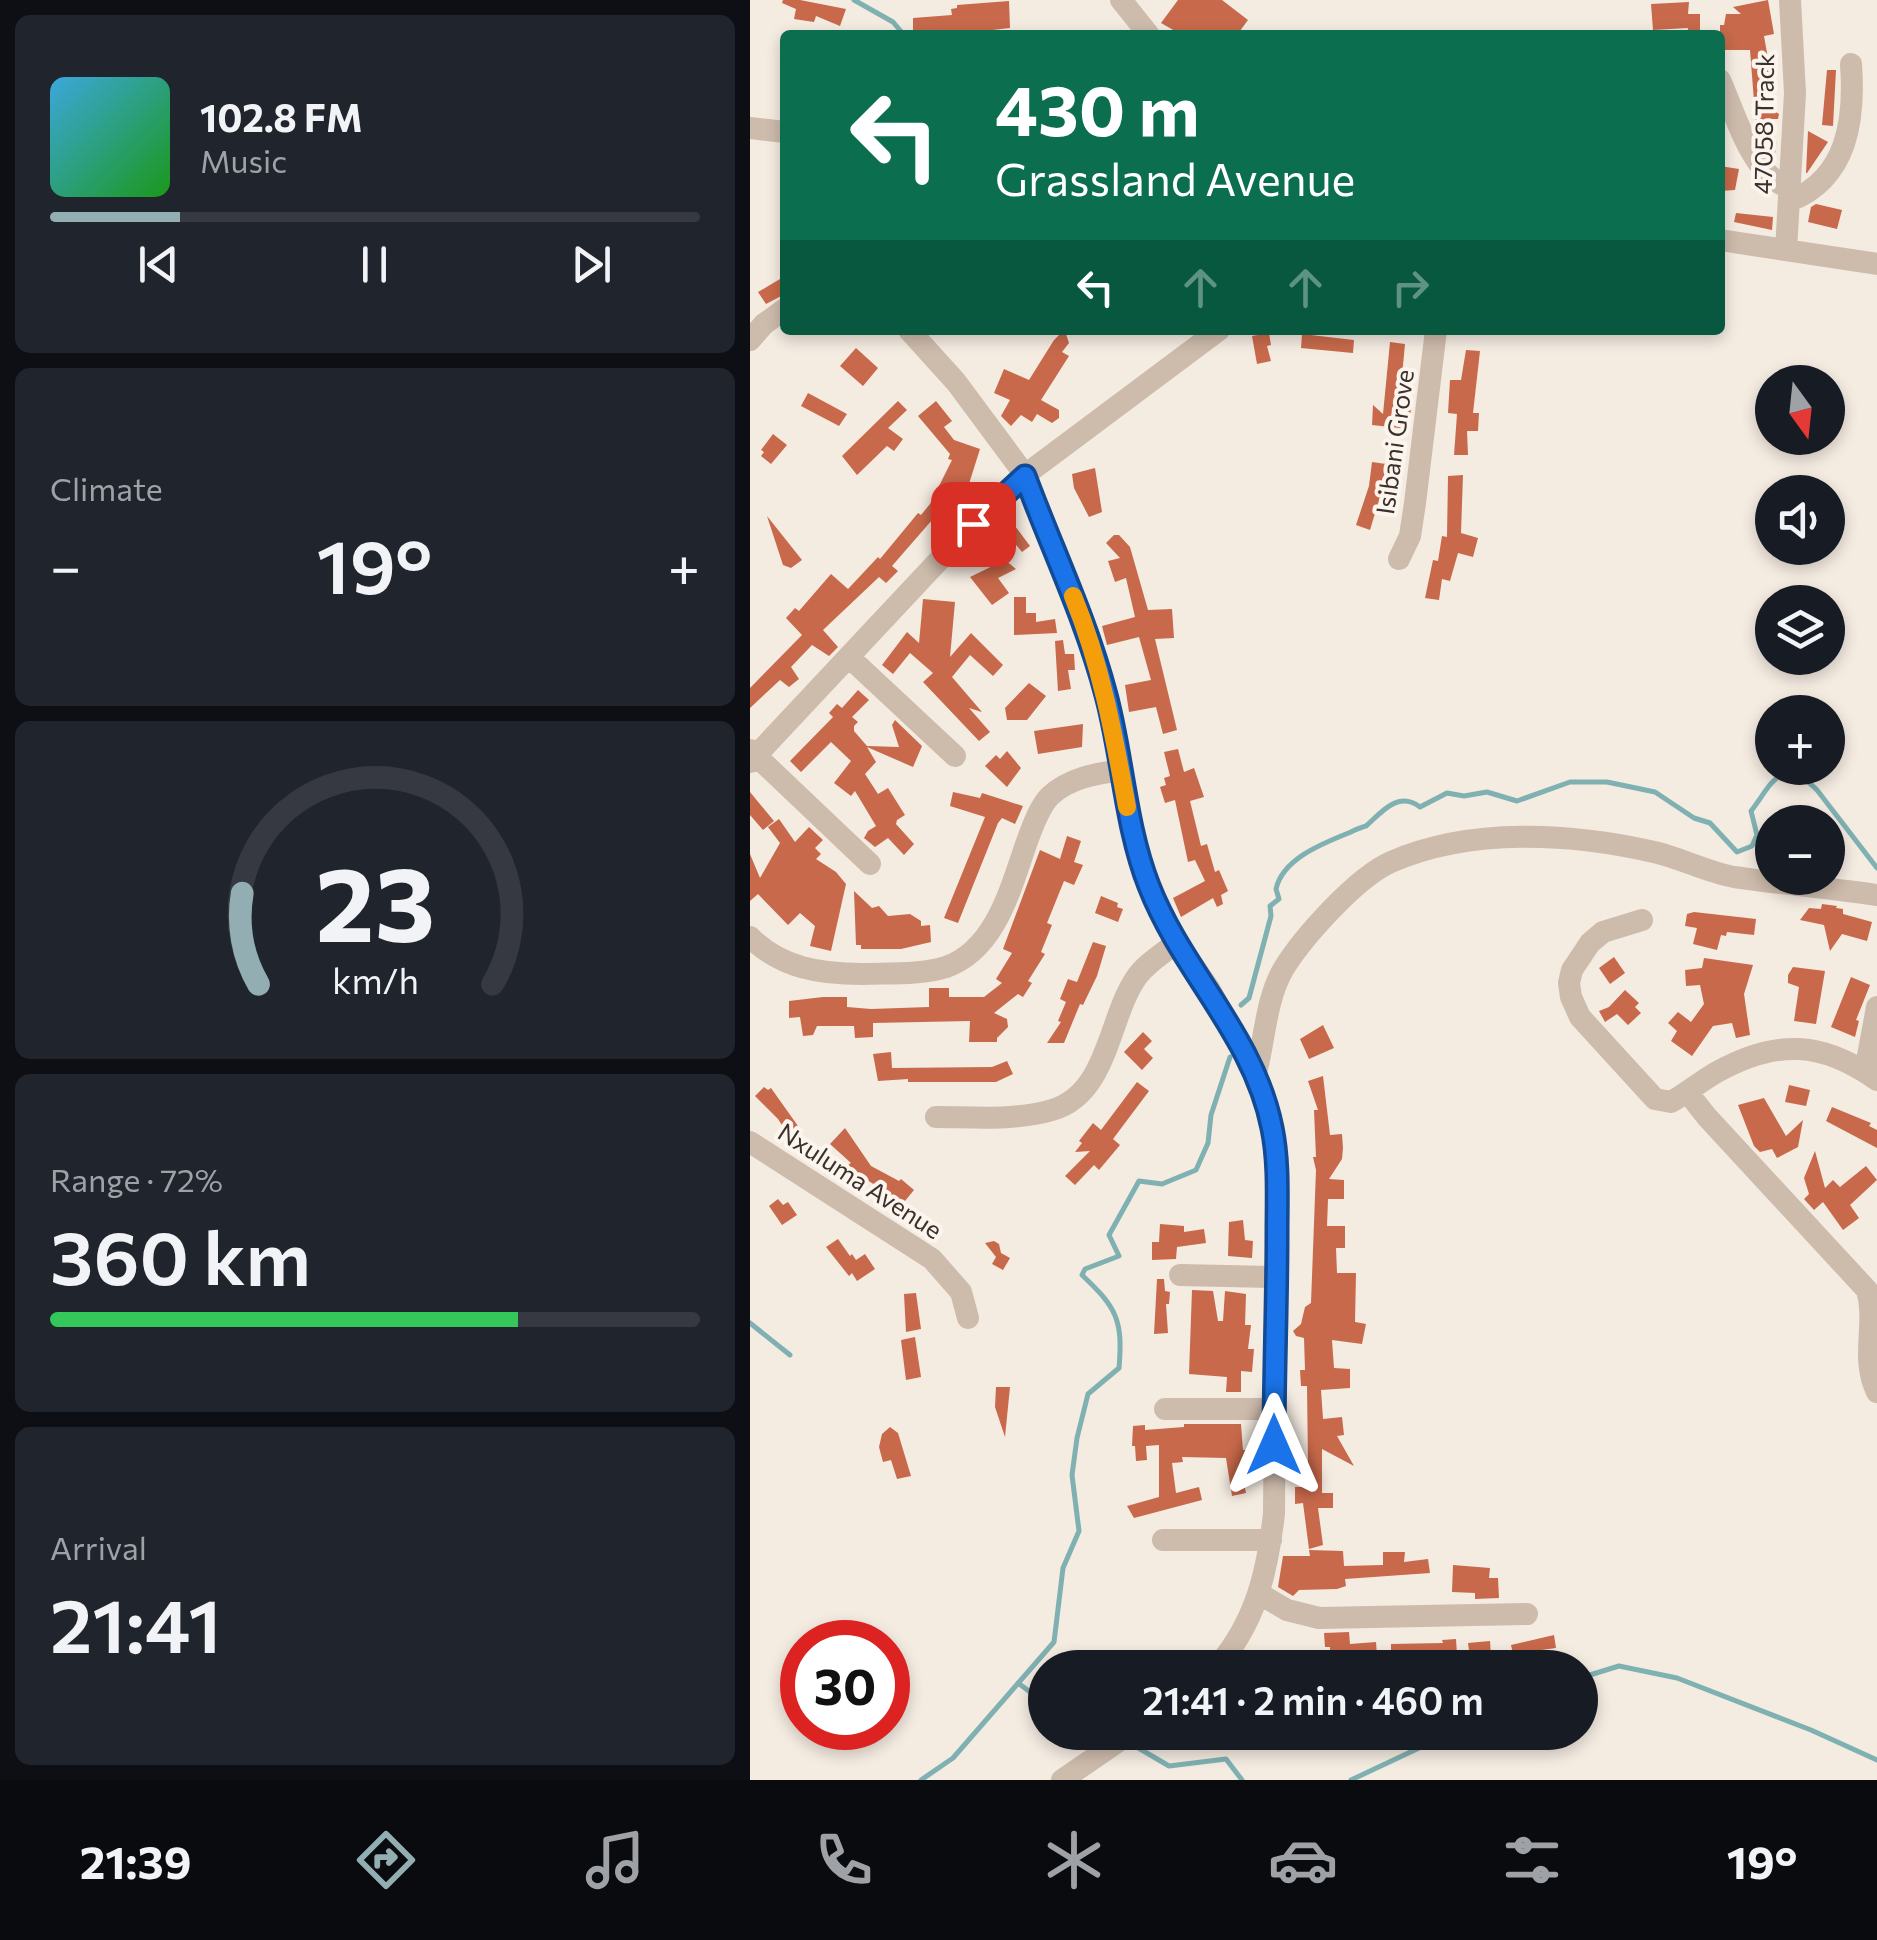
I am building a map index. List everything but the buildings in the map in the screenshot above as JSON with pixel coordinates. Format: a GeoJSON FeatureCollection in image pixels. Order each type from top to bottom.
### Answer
{"type":"FeatureCollection","features":[{"type":"Feature","properties":{"kind":"street"},"geometry":{"type":"LineString","coordinates":[[1121,0],[1141,30]]}},
{"type":"Feature","properties":{"kind":"street","name":"47058 Track"},"geometry":{"type":"LineString","coordinates":[[1786,250],[1795,94],[1790,0]]}},
{"type":"Feature","properties":{"kind":"street"},"geometry":{"type":"LineString","coordinates":[[1725,91],[1760,170],[1788,194],[1816,187],[1840,158],[1854,99],[1851,64]]}},
{"type":"Feature","properties":{"kind":"street"},"geometry":{"type":"LineString","coordinates":[[750,128],[780,131]]}},
{"type":"Feature","properties":{"kind":"street"},"geometry":{"type":"LineString","coordinates":[[1725,241],[1877,264]]}},
{"type":"Feature","properties":{"kind":"street"},"geometry":{"type":"LineString","coordinates":[[750,340],[780,313]]}},
{"type":"Feature","properties":{"kind":"street"},"geometry":{"type":"LineString","coordinates":[[914,335],[956,382],[1025,476],[1088,632],[1107,700],[1134,841],[1149,888],[1177,942],[1210,990],[1255,1077],[1273,1130],[1274,1514],[1260,1594],[1231,1650]]}},
{"type":"Feature","properties":{"kind":"street"},"geometry":{"type":"LineString","coordinates":[[870,864],[752,756],[850,658],[973,524],[1025,476],[1212,335]]}},
{"type":"Feature","properties":{"kind":"street","name":"Isibani Grove"},"geometry":{"type":"LineString","coordinates":[[1399,559],[1413,520],[1435,335]]}},
{"type":"Feature","properties":{"kind":"street"},"geometry":{"type":"LineString","coordinates":[[850,658],[955,756]]}},
{"type":"Feature","properties":{"kind":"street"},"geometry":{"type":"LineString","coordinates":[[754,948],[814,972],[840,974],[936,969],[957,962],[986,938],[1004,905],[1045,802],[1069,782],[1120,770]]}},
{"type":"Feature","properties":{"kind":"street"},"geometry":{"type":"LineString","coordinates":[[1255,1077],[1270,1005],[1285,966],[1337,904],[1374,871],[1393,861],[1453,844],[1504,836],[1654,852],[1730,876],[1877,894]]}},
{"type":"Feature","properties":{"kind":"street"},"geometry":{"type":"LineString","coordinates":[[1642,920],[1603,932],[1590,942],[1572,970],[1571,997],[1580,1017],[1655,1099],[1671,1102],[1718,1072],[1772,1051],[1810,1048],[1846,1059],[1871,1076],[1877,1007]]}},
{"type":"Feature","properties":{"kind":"street"},"geometry":{"type":"LineString","coordinates":[[936,1117],[994,1117],[1050,1111],[1079,1094],[1093,1078],[1136,978],[1177,942]]}},
{"type":"Feature","properties":{"kind":"street"},"geometry":{"type":"LineString","coordinates":[[1688,1093],[1867,1290],[1874,1314],[1868,1361],[1877,1392]]}},
{"type":"Feature","properties":{"kind":"street","name":"Nxuluma Avenue"},"geometry":{"type":"LineString","coordinates":[[750,1142],[932,1259],[961,1292],[968,1318]]}},
{"type":"Feature","properties":{"kind":"street"},"geometry":{"type":"LineString","coordinates":[[1180,1275],[1276,1277]]}},
{"type":"Feature","properties":{"kind":"street"},"geometry":{"type":"LineString","coordinates":[[1164,1408],[1274,1409]]}},
{"type":"Feature","properties":{"kind":"street"},"geometry":{"type":"LineString","coordinates":[[1163,1540],[1271,1540]]}},
{"type":"Feature","properties":{"kind":"street"},"geometry":{"type":"LineString","coordinates":[[1260,1594],[1287,1610],[1320,1618],[1527,1614]]}},
{"type":"Feature","properties":{"kind":"street"},"geometry":{"type":"LineString","coordinates":[[1062,1780],[1106,1750]]}},
{"type":"Feature","properties":{"kind":"waterway"},"geometry":{"type":"LineString","coordinates":[[854,0],[900,30]]}},
{"type":"Feature","properties":{"kind":"waterway"},"geometry":{"type":"LineString","coordinates":[[1241,1005],[1249,998],[1271,916],[1270,906],[1279,899],[1276,889],[1280,878],[1296,860],[1366,826],[1397,802],[1412,802],[1420,807],[1447,793],[1464,796],[1487,792],[1517,801],[1570,782],[1607,782],[1655,792],[1694,818],[1710,823],[1737,852],[1752,846],[1757,835],[1751,811],[1778,777],[1794,774],[1817,790],[1877,868]]}},
{"type":"Feature","properties":{"kind":"waterway"},"geometry":{"type":"LineString","coordinates":[[921,1780],[953,1758],[1054,1642],[1063,1568],[1079,1531],[1072,1475],[1077,1438],[1088,1394],[1119,1368],[1120,1338],[1115,1316],[1082,1275],[1085,1269],[1119,1256],[1109,1235],[1139,1181],[1162,1184],[1196,1170],[1208,1143],[1211,1115],[1230,1057]]}},
{"type":"Feature","properties":{"kind":"waterway"},"geometry":{"type":"LineString","coordinates":[[750,1323],[790,1355]]}},
{"type":"Feature","properties":{"kind":"waterway"},"geometry":{"type":"LineString","coordinates":[[1598,1672],[1619,1666],[1677,1678],[1877,1760]]}},
{"type":"Feature","properties":{"kind":"waterway"},"geometry":{"type":"LineString","coordinates":[[1018,1683],[1028,1690]]}},
{"type":"Feature","properties":{"kind":"waterway"},"geometry":{"type":"LineString","coordinates":[[1142,1750],[1169,1766],[1226,1759],[1242,1780]]}},
{"type":"Feature","properties":{"kind":"waterway"},"geometry":{"type":"LineString","coordinates":[[1351,1780],[1415,1750]]}},
{"type":"Feature","properties":{"kind":"slow traffic"},"geometry":{"type":"LineString","coordinates":[[1073,596],[1088,632],[1107,700],[1127,807]]}},
{"type":"Feature","properties":{"kind":"route"},"geometry":{"type":"LineString","coordinates":[[973,524],[1025,476],[1088,632],[1107,700],[1134,841],[1149,888],[1247,1057],[1270,1118],[1276,1167],[1274,1445]]}}]}
